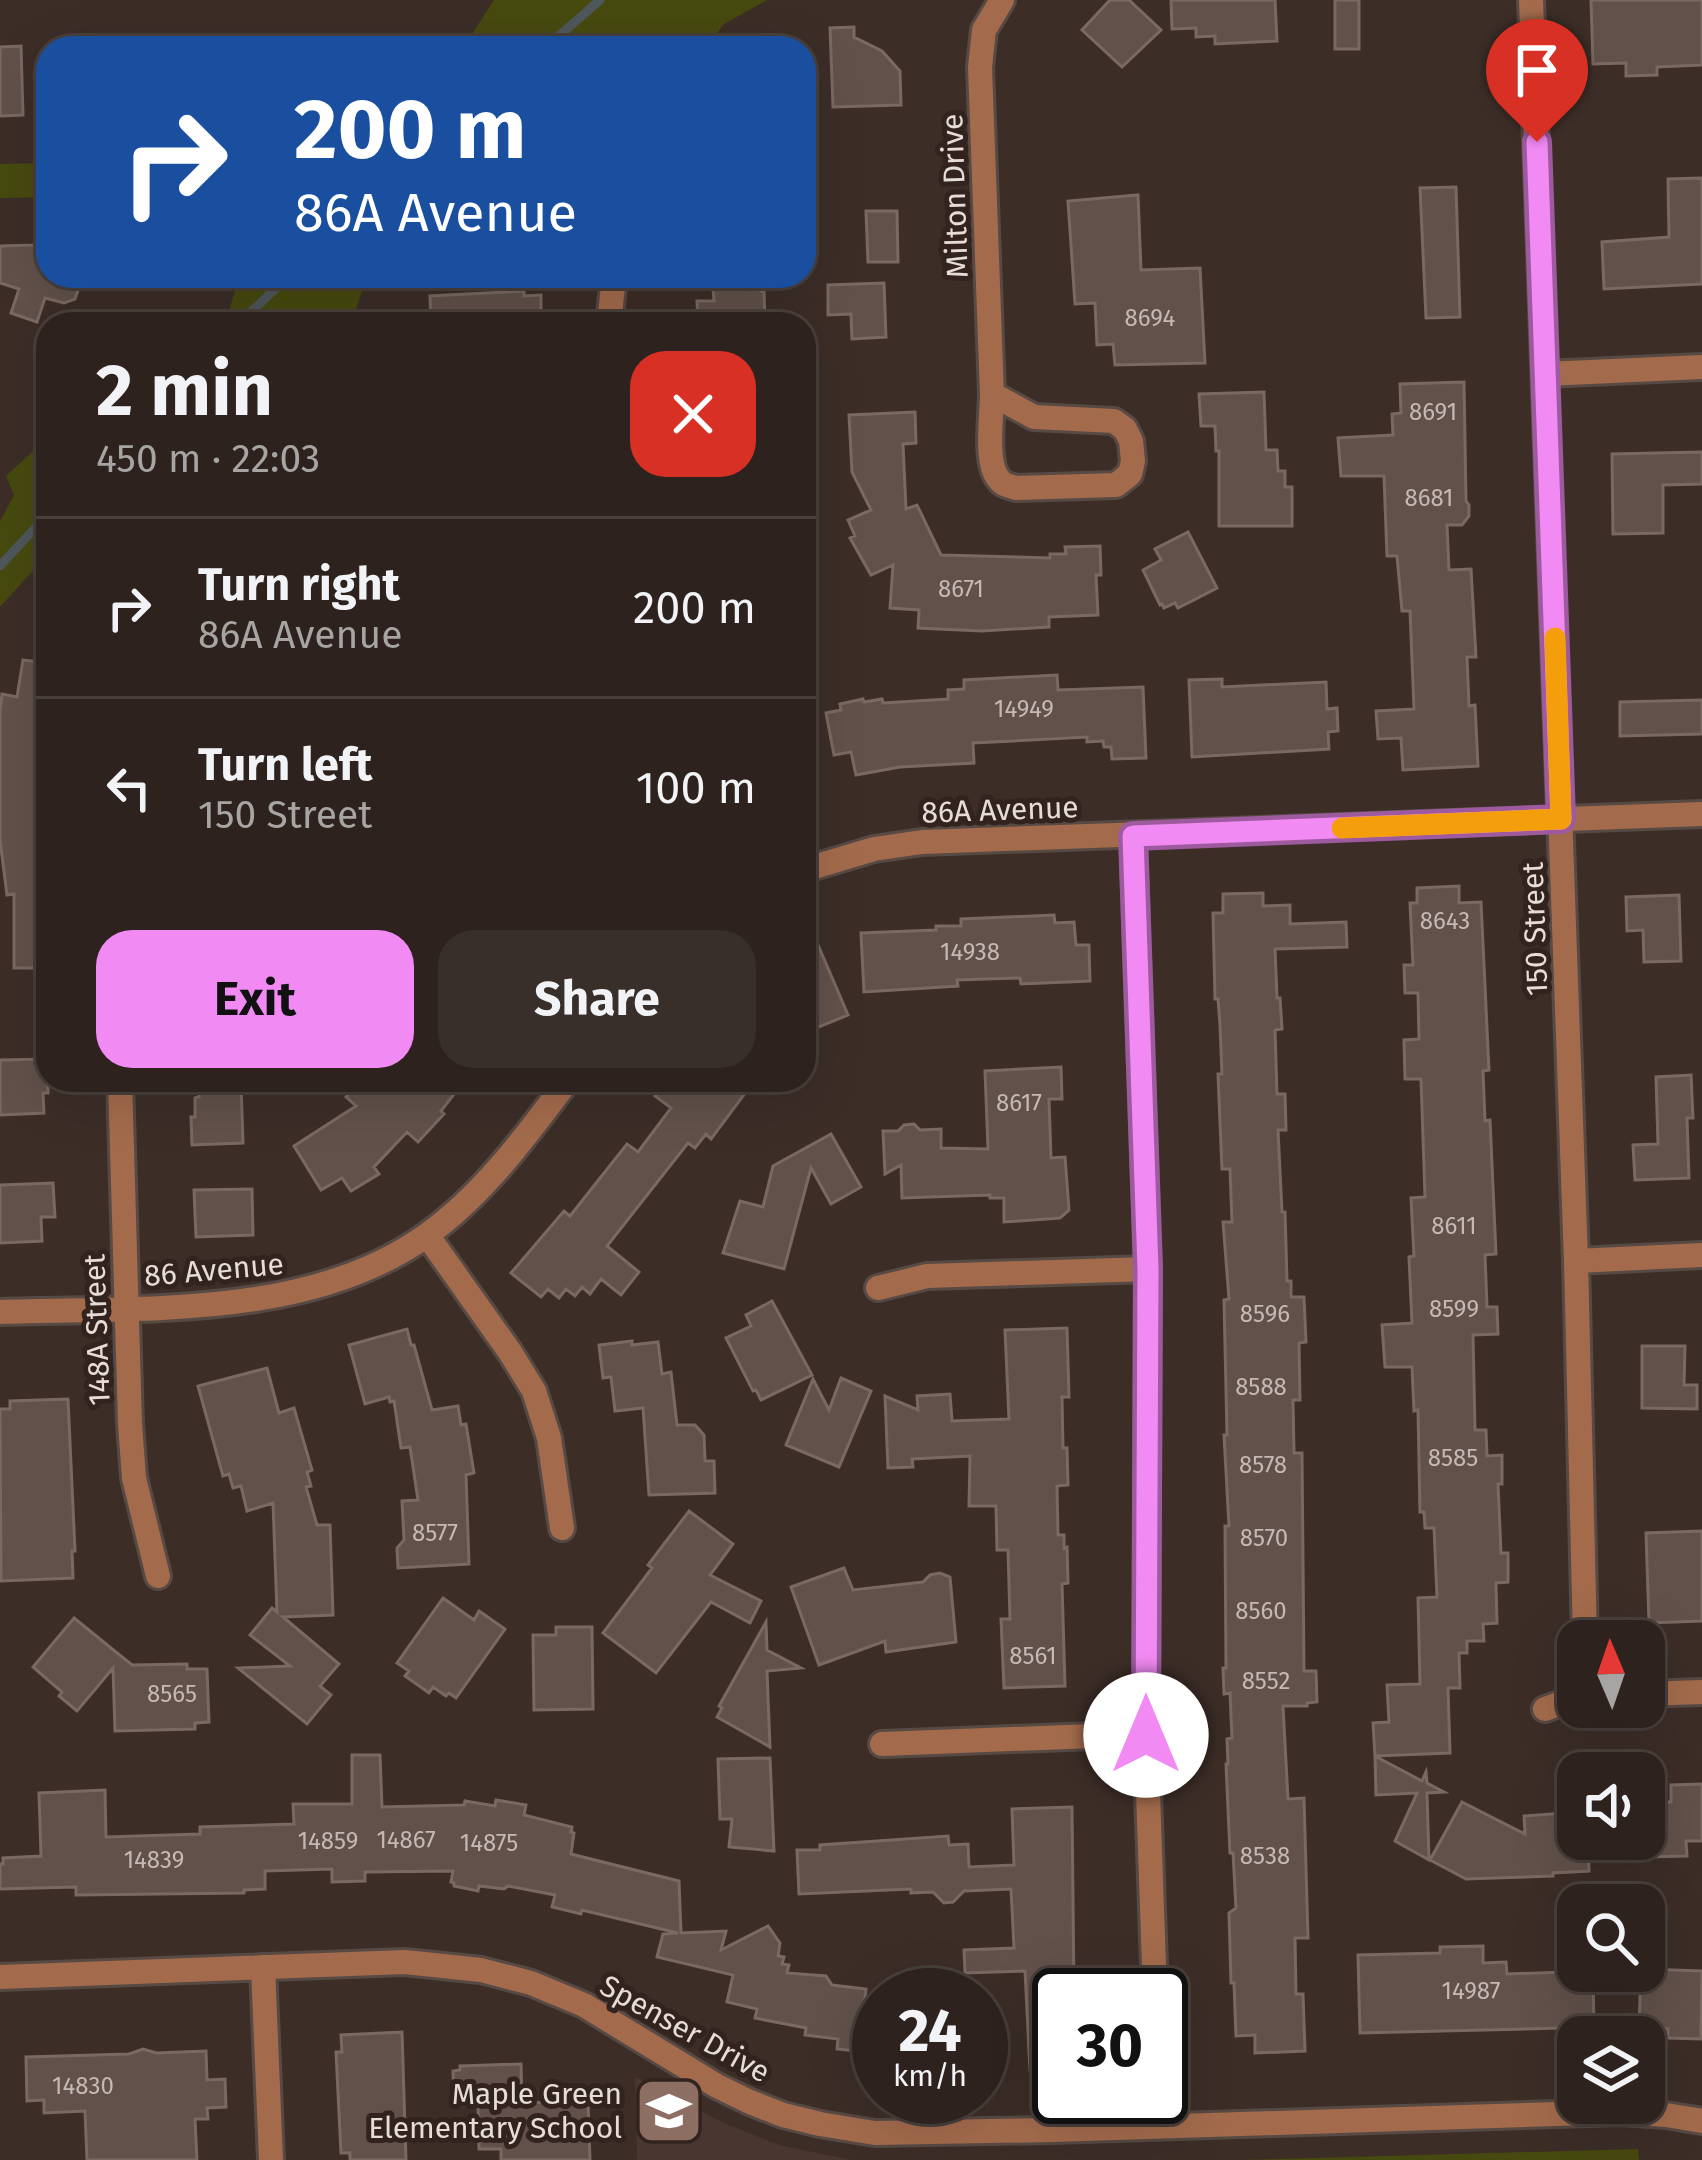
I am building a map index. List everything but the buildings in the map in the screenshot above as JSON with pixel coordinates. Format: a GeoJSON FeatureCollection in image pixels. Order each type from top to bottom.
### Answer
{"type":"FeatureCollection","features":[{"type":"Feature","properties":{"kind":"street","name":"Milton Drive"},"geometry":{"type":"LineString","coordinates":[[992,394],[1034,417],[1107,419],[1120,424],[1131,441],[1133,461],[1127,479],[1116,484],[1016,488],[1003,484],[992,461],[980,67],[984,30],[1002,0]]}},
{"type":"Feature","properties":{"kind":"street","name":"150 Street"},"geometry":{"type":"LineString","coordinates":[[1531,0],[1585,1620]]}},
{"type":"Feature","properties":{"kind":"street"},"geometry":{"type":"LineString","coordinates":[[1545,374],[1702,367]]}},
{"type":"Feature","properties":{"kind":"street","name":"86A Avenue"},"geometry":{"type":"LineString","coordinates":[[816,866],[907,843],[1702,814]]}},
{"type":"Feature","properties":{"kind":"street"},"geometry":{"type":"LineString","coordinates":[[1133,836],[1148,1269],[1146,1735],[1154,1968]]}},
{"type":"Feature","properties":{"kind":"street","name":"148A Street"},"geometry":{"type":"LineString","coordinates":[[120,1092],[134,1478],[158,1576]]}},
{"type":"Feature","properties":{"kind":"street","name":"86 Avenue"},"geometry":{"type":"LineString","coordinates":[[0,1312],[234,1303],[298,1293],[365,1268],[427,1235],[480,1189],[559,1092]]}},
{"type":"Feature","properties":{"kind":"street"},"geometry":{"type":"LineString","coordinates":[[427,1235],[534,1391],[549,1438],[562,1528]]}},
{"type":"Feature","properties":{"kind":"street"},"geometry":{"type":"LineString","coordinates":[[1576,1261],[1702,1256]]}},
{"type":"Feature","properties":{"kind":"street"},"geometry":{"type":"LineString","coordinates":[[878,1288],[927,1276],[1148,1269]]}},
{"type":"Feature","properties":{"kind":"street"},"geometry":{"type":"LineString","coordinates":[[1665,1693],[1702,1692]]}},
{"type":"Feature","properties":{"kind":"street"},"geometry":{"type":"LineString","coordinates":[[1545,1709],[1557,1705]]}},
{"type":"Feature","properties":{"kind":"street"},"geometry":{"type":"LineString","coordinates":[[882,1744],[1146,1735]]}},
{"type":"Feature","properties":{"kind":"street","name":"Spenser Drive"},"geometry":{"type":"LineString","coordinates":[[0,1977],[455,1965],[519,1979],[584,2005],[749,2102],[838,2128],[893,2134],[1622,2113],[1702,2121]]}},
{"type":"Feature","properties":{"kind":"street"},"geometry":{"type":"LineString","coordinates":[[263,1967],[271,2160]]}},
{"type":"Feature","properties":{"kind":"shaded area"},"geometry":{"type":"Polygon","coordinates":[[[494,0],[767,0],[724,24],[714,36],[471,36],[494,0]]]}},
{"type":"Feature","properties":{"kind":"shaded area"},"geometry":{"type":"Polygon","coordinates":[[[36,163],[36,197],[0,198],[0,164],[36,163]]]}},
{"type":"Feature","properties":{"kind":"shaded area"},"geometry":{"type":"Polygon","coordinates":[[[236,288],[363,288],[355,312],[213,312],[229,310],[236,288]]]}},
{"type":"Feature","properties":{"kind":"shaded area"},"geometry":{"type":"Polygon","coordinates":[[[36,448],[36,567],[0,607],[0,521],[14,495],[6,476],[36,448]]]}},
{"type":"Feature","properties":{"kind":"shaded area","name":"Maple Green Elementary School"},"geometry":{"type":"Polygon","coordinates":[[[635,2077],[779,2145],[851,2160],[637,2160],[635,2077]]]}},
{"type":"Feature","properties":{"kind":"shaded area"},"geometry":{"type":"Polygon","coordinates":[[[1638,2149],[1639,2160],[1241,2160],[1638,2149]]]}},
{"type":"Feature","properties":{"kind":"waterway"},"geometry":{"type":"LineString","coordinates":[[559,36],[600,0]]}},
{"type":"Feature","properties":{"kind":"waterway"},"geometry":{"type":"LineString","coordinates":[[251,312],[276,288]]}},
{"type":"Feature","properties":{"kind":"waterway"},"geometry":{"type":"LineString","coordinates":[[0,566],[36,527]]}},
{"type":"Feature","properties":{"kind":"slow traffic"},"geometry":{"type":"LineString","coordinates":[[1342,828],[1561,819],[1555,638]]}},
{"type":"Feature","properties":{"kind":"place","name":"Maple Green Elementary School"},"geometry":{"type":"Point","coordinates":[669,2111]}},
{"type":"Feature","properties":{"kind":"route"},"geometry":{"type":"LineString","coordinates":[[1146,1735],[1148,1269],[1133,836],[1561,819],[1537,142]]}}]}
